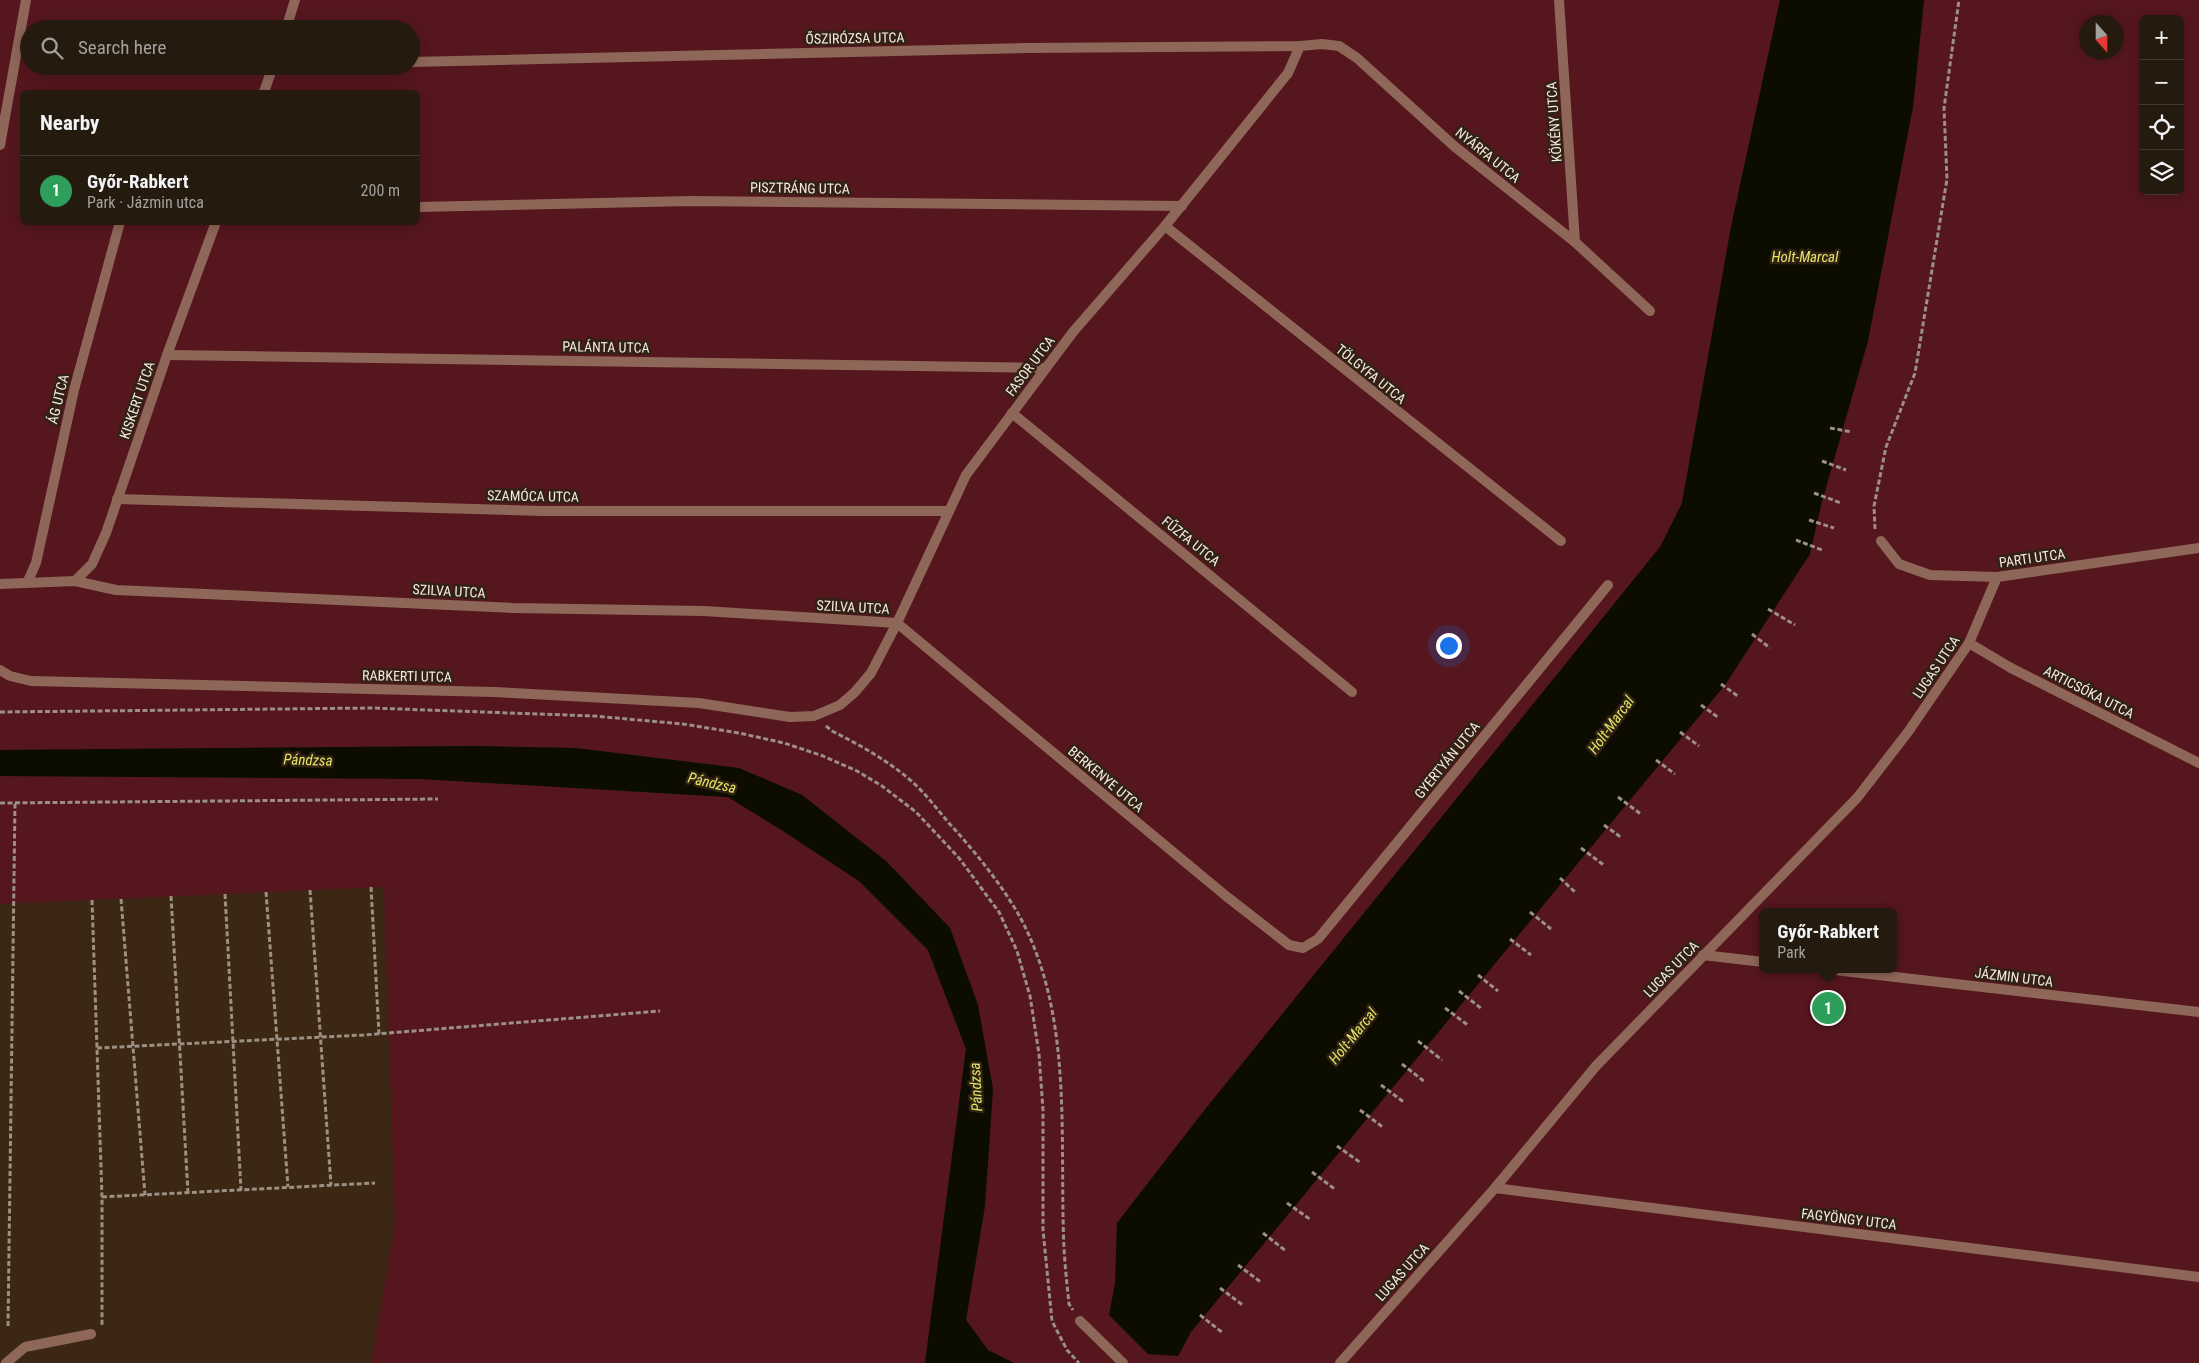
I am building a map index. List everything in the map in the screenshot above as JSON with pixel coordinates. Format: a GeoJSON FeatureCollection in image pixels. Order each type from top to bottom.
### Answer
{"type":"FeatureCollection","features":[{"type":"Feature","properties":{"kind":"street"},"geometry":{"type":"LineString","coordinates":[[22,20],[26,0]]}},
{"type":"Feature","properties":{"kind":"street"},"geometry":{"type":"LineString","coordinates":[[289,20],[295,0]]}},
{"type":"Feature","properties":{"kind":"street","name":"KÖKÉNY UTCA"},"geometry":{"type":"LineString","coordinates":[[1559,0],[1575,242]]}},
{"type":"Feature","properties":{"kind":"street"},"geometry":{"type":"LineString","coordinates":[[0,145],[20,33]]}},
{"type":"Feature","properties":{"kind":"street","name":"NYÁRFA UTCA"},"geometry":{"type":"LineString","coordinates":[[1300,46],[1322,44],[1339,46],[1358,58],[1454,146],[1575,242],[1650,311]]}},
{"type":"Feature","properties":{"kind":"street","name":"ŐSZIRÓZSA UTCA"},"geometry":{"type":"LineString","coordinates":[[420,62],[1024,48],[1300,46]]}},
{"type":"Feature","properties":{"kind":"street","name":"FASOR UTCA"},"geometry":{"type":"LineString","coordinates":[[814,716],[840,705],[856,692],[871,673],[897,623],[966,475],[1073,332],[1182,206],[1288,72],[1300,46]]}},
{"type":"Feature","properties":{"kind":"street"},"geometry":{"type":"LineString","coordinates":[[265,90],[270,75]]}},
{"type":"Feature","properties":{"kind":"street","name":"PISZTRÁNG UTCA"},"geometry":{"type":"LineString","coordinates":[[420,207],[691,201],[1182,206]]}},
{"type":"Feature","properties":{"kind":"street","name":"ÁG UTCA"},"geometry":{"type":"LineString","coordinates":[[27,583],[36,563],[74,390],[119,225]]}},
{"type":"Feature","properties":{"kind":"street","name":"KISKERT UTCA"},"geometry":{"type":"LineString","coordinates":[[75,581],[92,564],[117,499],[166,355],[215,225]]}},
{"type":"Feature","properties":{"kind":"street","name":"TÖLGYFA UTCA"},"geometry":{"type":"LineString","coordinates":[[1165,226],[1561,541]]}},
{"type":"Feature","properties":{"kind":"street","name":"PALÁNTA UTCA"},"geometry":{"type":"LineString","coordinates":[[166,355],[1045,368]]}},
{"type":"Feature","properties":{"kind":"street","name":"FŰZFA UTCA"},"geometry":{"type":"LineString","coordinates":[[1012,413],[1352,692]]}},
{"type":"Feature","properties":{"kind":"street","name":"SZAMÓCA UTCA"},"geometry":{"type":"LineString","coordinates":[[117,499],[542,511],[949,511]]}},
{"type":"Feature","properties":{"kind":"street","name":"PARTI UTCA"},"geometry":{"type":"LineString","coordinates":[[1881,541],[1899,564],[1930,575],[1997,577],[2199,548]]}},
{"type":"Feature","properties":{"kind":"street","name":"LUGAS UTCA"},"geometry":{"type":"LineString","coordinates":[[1340,1363],[1495,1188],[1596,1066],[1857,798],[1908,732],[1969,643],[1997,577]]}},
{"type":"Feature","properties":{"kind":"street","name":"SZILVA UTCA"},"geometry":{"type":"LineString","coordinates":[[0,584],[75,581],[116,590],[513,608],[704,611],[897,623]]}},
{"type":"Feature","properties":{"kind":"street","name":"GYERTYÁN UTCA"},"geometry":{"type":"LineString","coordinates":[[1303,948],[1318,939],[1608,585]]}},
{"type":"Feature","properties":{"kind":"street","name":"BERKENYE UTCA"},"geometry":{"type":"LineString","coordinates":[[897,623],[1226,896],[1289,945],[1303,948]]}},
{"type":"Feature","properties":{"kind":"street","name":"ARTICSÓKA UTCA"},"geometry":{"type":"LineString","coordinates":[[1969,643],[2011,668],[2199,763]]}},
{"type":"Feature","properties":{"kind":"street","name":"RABKERTI UTCA"},"geometry":{"type":"LineString","coordinates":[[0,670],[10,676],[31,681],[494,692],[699,703],[790,717],[814,716]]}},
{"type":"Feature","properties":{"kind":"street"},"geometry":{"type":"LineString","coordinates":[[1703,955],[1759,962]]}},
{"type":"Feature","properties":{"kind":"street","name":"JÁZMIN UTCA"},"geometry":{"type":"LineString","coordinates":[[1861,973],[2199,1012]]}},
{"type":"Feature","properties":{"kind":"street","name":"FAGYÖNGY UTCA"},"geometry":{"type":"LineString","coordinates":[[1495,1188],[2199,1277]]}},
{"type":"Feature","properties":{"kind":"street"},"geometry":{"type":"LineString","coordinates":[[1080,1321],[1124,1363]]}},
{"type":"Feature","properties":{"kind":"street"},"geometry":{"type":"LineString","coordinates":[[6,1363],[25,1347],[91,1334]]}},
{"type":"Feature","properties":{"kind":"path"},"geometry":{"type":"LineString","coordinates":[[1881,541],[1874,528],[1874,506],[1886,446],[1915,374],[1947,178],[1944,108],[1959,0]]}},
{"type":"Feature","properties":{"kind":"path"},"geometry":{"type":"LineString","coordinates":[[1830,428],[1852,432]]}},
{"type":"Feature","properties":{"kind":"path"},"geometry":{"type":"LineString","coordinates":[[1822,461],[1846,470]]}},
{"type":"Feature","properties":{"kind":"path"},"geometry":{"type":"LineString","coordinates":[[1814,493],[1841,503]]}},
{"type":"Feature","properties":{"kind":"path"},"geometry":{"type":"LineString","coordinates":[[1809,520],[1834,528]]}},
{"type":"Feature","properties":{"kind":"path"},"geometry":{"type":"LineString","coordinates":[[1796,540],[1822,550]]}},
{"type":"Feature","properties":{"kind":"path"},"geometry":{"type":"LineString","coordinates":[[1768,609],[1795,625]]}},
{"type":"Feature","properties":{"kind":"path"},"geometry":{"type":"LineString","coordinates":[[1752,634],[1770,648]]}},
{"type":"Feature","properties":{"kind":"path"},"geometry":{"type":"LineString","coordinates":[[1721,684],[1739,697]]}},
{"type":"Feature","properties":{"kind":"path"},"geometry":{"type":"LineString","coordinates":[[1701,705],[1720,718]]}},
{"type":"Feature","properties":{"kind":"path"},"geometry":{"type":"LineString","coordinates":[[0,712],[372,708],[594,716],[683,724],[739,733],[784,743],[840,764],[882,786],[916,812],[959,858],[999,912],[1017,951],[1030,996],[1039,1054],[1043,1110],[1043,1230],[1052,1321],[1067,1350],[1079,1363]]}},
{"type":"Feature","properties":{"kind":"path"},"geometry":{"type":"LineString","coordinates":[[814,716],[832,731],[878,755],[910,780],[975,852],[1020,918],[1037,956],[1053,1020],[1060,1072],[1064,1250],[1069,1304],[1080,1321]]}},
{"type":"Feature","properties":{"kind":"path"},"geometry":{"type":"LineString","coordinates":[[1680,732],[1699,746]]}},
{"type":"Feature","properties":{"kind":"path"},"geometry":{"type":"LineString","coordinates":[[1656,760],[1674,774]]}},
{"type":"Feature","properties":{"kind":"path"},"geometry":{"type":"LineString","coordinates":[[1618,797],[1642,815]]}},
{"type":"Feature","properties":{"kind":"path"},"geometry":{"type":"LineString","coordinates":[[0,803],[438,799]]}},
{"type":"Feature","properties":{"kind":"path"},"geometry":{"type":"LineString","coordinates":[[8,1326],[15,803]]}},
{"type":"Feature","properties":{"kind":"path"},"geometry":{"type":"LineString","coordinates":[[1604,825],[1622,838]]}},
{"type":"Feature","properties":{"kind":"path"},"geometry":{"type":"LineString","coordinates":[[1581,848],[1604,866]]}},
{"type":"Feature","properties":{"kind":"path"},"geometry":{"type":"LineString","coordinates":[[1560,878],[1576,893]]}},
{"type":"Feature","properties":{"kind":"path"},"geometry":{"type":"LineString","coordinates":[[372,887],[379,1034]]}},
{"type":"Feature","properties":{"kind":"path"},"geometry":{"type":"LineString","coordinates":[[310,890],[331,1185]]}},
{"type":"Feature","properties":{"kind":"path"},"geometry":{"type":"LineString","coordinates":[[266,892],[288,1188]]}},
{"type":"Feature","properties":{"kind":"path"},"geometry":{"type":"LineString","coordinates":[[225,894],[241,1190]]}},
{"type":"Feature","properties":{"kind":"path"},"geometry":{"type":"LineString","coordinates":[[171,896],[188,1193]]}},
{"type":"Feature","properties":{"kind":"path"},"geometry":{"type":"LineString","coordinates":[[121,899],[145,1195]]}},
{"type":"Feature","properties":{"kind":"path"},"geometry":{"type":"LineString","coordinates":[[91,1334],[102,1326],[102,1198],[92,900]]}},
{"type":"Feature","properties":{"kind":"path"},"geometry":{"type":"LineString","coordinates":[[1530,912],[1551,929]]}},
{"type":"Feature","properties":{"kind":"path"},"geometry":{"type":"LineString","coordinates":[[1510,939],[1531,954]]}},
{"type":"Feature","properties":{"kind":"path"},"geometry":{"type":"LineString","coordinates":[[1478,975],[1498,991]]}},
{"type":"Feature","properties":{"kind":"path"},"geometry":{"type":"LineString","coordinates":[[1459,991],[1482,1009]]}},
{"type":"Feature","properties":{"kind":"path"},"geometry":{"type":"LineString","coordinates":[[1445,1008],[1469,1026]]}},
{"type":"Feature","properties":{"kind":"path"},"geometry":{"type":"LineString","coordinates":[[97,1048],[379,1034],[660,1012]]}},
{"type":"Feature","properties":{"kind":"path"},"geometry":{"type":"LineString","coordinates":[[1418,1041],[1442,1060]]}},
{"type":"Feature","properties":{"kind":"path"},"geometry":{"type":"LineString","coordinates":[[1402,1064],[1425,1082]]}},
{"type":"Feature","properties":{"kind":"path"},"geometry":{"type":"LineString","coordinates":[[1381,1085],[1404,1103]]}},
{"type":"Feature","properties":{"kind":"path"},"geometry":{"type":"LineString","coordinates":[[1360,1110],[1384,1128]]}},
{"type":"Feature","properties":{"kind":"path"},"geometry":{"type":"LineString","coordinates":[[1337,1146],[1361,1163]]}},
{"type":"Feature","properties":{"kind":"path"},"geometry":{"type":"LineString","coordinates":[[1312,1172],[1336,1190]]}},
{"type":"Feature","properties":{"kind":"path"},"geometry":{"type":"LineString","coordinates":[[102,1198],[375,1183]]}},
{"type":"Feature","properties":{"kind":"path"},"geometry":{"type":"LineString","coordinates":[[1287,1202],[1311,1220]]}},
{"type":"Feature","properties":{"kind":"path"},"geometry":{"type":"LineString","coordinates":[[1263,1233],[1286,1252]]}},
{"type":"Feature","properties":{"kind":"path"},"geometry":{"type":"LineString","coordinates":[[1238,1265],[1262,1283]]}},
{"type":"Feature","properties":{"kind":"path"},"geometry":{"type":"LineString","coordinates":[[1220,1288],[1244,1306]]}},
{"type":"Feature","properties":{"kind":"path"},"geometry":{"type":"LineString","coordinates":[[1200,1315],[1223,1333]]}},
{"type":"Feature","properties":{"kind":"shaded area"},"geometry":{"type":"Polygon","coordinates":[[[0,0],[1780,0],[1731,227],[1682,503],[1660,547],[1203,1112],[1117,1223],[1115,1284],[1109,1315],[1148,1354],[1178,1356],[1191,1332],[1810,554],[1913,107],[1924,0],[2199,0],[2199,1363],[1014,1363],[988,1350],[966,1320],[985,1206],[978,1005],[950,928],[886,861],[802,795],[739,768],[575,748],[476,746],[0,750],[0,0]]]}},
{"type":"Feature","properties":{"kind":"shaded area"},"geometry":{"type":"Polygon","coordinates":[[[0,776],[421,779],[728,797],[786,833],[859,881],[928,950],[966,1049],[925,1363],[371,1363],[395,1224],[384,887],[0,904],[0,776]]]}},
{"type":"Feature","properties":{"kind":"shaded area"},"geometry":{"type":"Polygon","coordinates":[[[384,886],[395,1224],[371,1363],[0,1363],[0,904],[384,886]]]}},
{"type":"Feature","properties":{"kind":"water","name":"Holt-Marcal"},"geometry":{"type":"Polygon","coordinates":[[[1780,0],[1924,0],[1913,107],[1868,341],[1821,505],[1810,554],[1725,685],[1191,1332],[1178,1356],[1148,1354],[1109,1315],[1115,1284],[1117,1223],[1203,1112],[1660,547],[1682,503],[1731,227],[1780,0]]]}},
{"type":"Feature","properties":{"kind":"water","name":"Pándzsa"},"geometry":{"type":"Polygon","coordinates":[[[476,746],[575,748],[739,768],[802,795],[886,861],[950,928],[978,1005],[993,1089],[985,1206],[966,1320],[988,1350],[1014,1363],[925,1363],[966,1049],[928,950],[859,881],[728,797],[421,779],[0,776],[0,750],[476,746]]]}},
{"type":"Feature","properties":{"kind":"place","name":"Győr-Rabkert"},"geometry":{"type":"Point","coordinates":[1828,1008]}}]}
